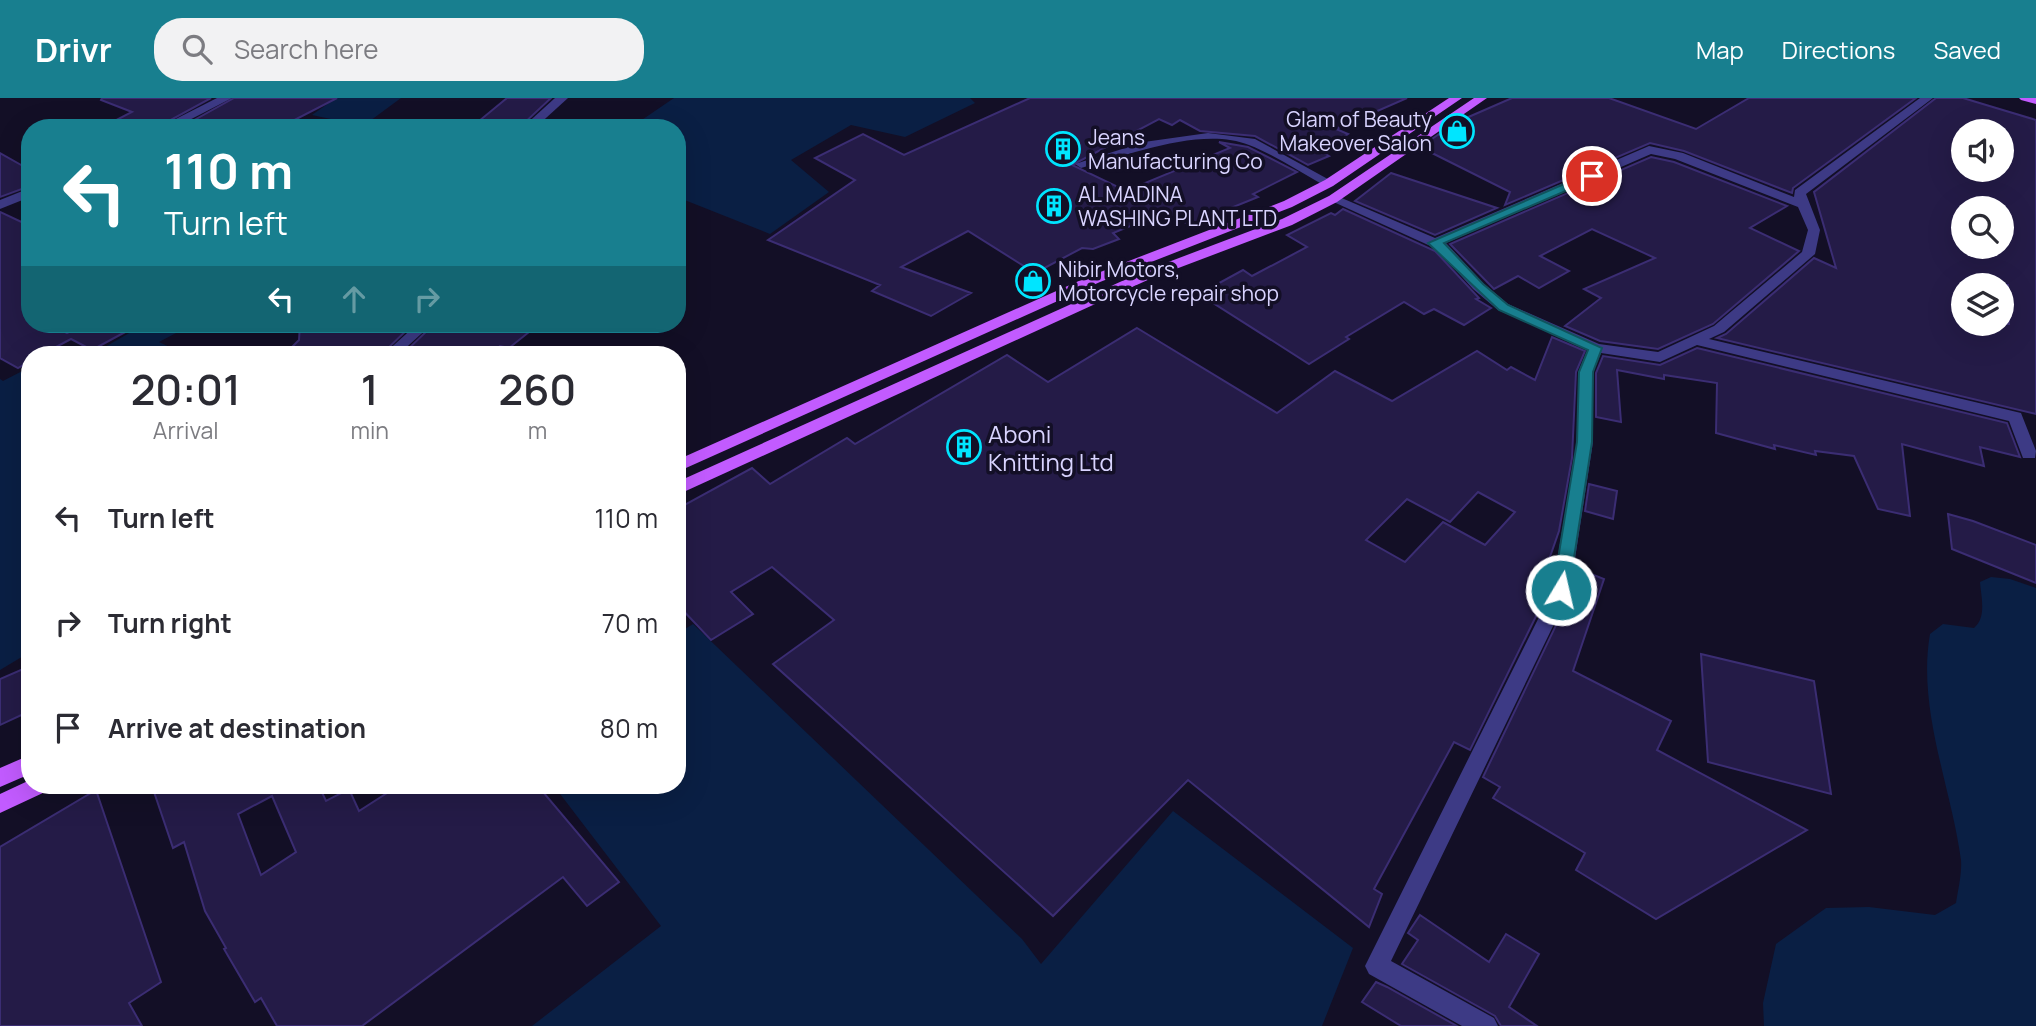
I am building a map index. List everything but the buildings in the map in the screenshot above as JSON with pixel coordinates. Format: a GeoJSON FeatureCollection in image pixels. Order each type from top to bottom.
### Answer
{"type":"FeatureCollection","features":[{"type":"Feature","properties":{"kind":"main road"},"geometry":{"type":"LineString","coordinates":[[686,463],[1095,279],[1288,204],[1329,183],[1456,98]]}},
{"type":"Feature","properties":{"kind":"main road"},"geometry":{"type":"LineString","coordinates":[[686,485],[1112,291],[1287,222],[1333,199],[1482,98]]}},
{"type":"Feature","properties":{"kind":"main road"},"geometry":{"type":"LineString","coordinates":[[2025,98],[2036,101]]}},
{"type":"Feature","properties":{"kind":"main road"},"geometry":{"type":"LineString","coordinates":[[1095,279],[1112,291]]}},
{"type":"Feature","properties":{"kind":"main road"},"geometry":{"type":"LineString","coordinates":[[0,778],[21,768]]}},
{"type":"Feature","properties":{"kind":"main road"},"geometry":{"type":"LineString","coordinates":[[0,804],[21,794]]}},
{"type":"Feature","properties":{"kind":"street"},"geometry":{"type":"LineString","coordinates":[[183,119],[226,98]]}},
{"type":"Feature","properties":{"kind":"street"},"geometry":{"type":"LineString","coordinates":[[538,119],[562,98]]}},
{"type":"Feature","properties":{"kind":"street"},"geometry":{"type":"LineString","coordinates":[[1333,199],[1442,246],[1478,286],[1503,307],[1596,348],[1660,357],[1719,329],[1808,254],[1814,230],[1799,193],[1927,98]]}},
{"type":"Feature","properties":{"kind":"street"},"geometry":{"type":"LineString","coordinates":[[1081,164],[1160,141],[1224,137],[1251,141],[1329,183]]}},
{"type":"Feature","properties":{"kind":"street"},"geometry":{"type":"LineString","coordinates":[[1434,243],[1649,150],[1679,156],[1804,205]]}},
{"type":"Feature","properties":{"kind":"street"},"geometry":{"type":"LineString","coordinates":[[0,205],[21,196]]}},
{"type":"Feature","properties":{"kind":"street"},"geometry":{"type":"LineString","coordinates":[[400,346],[415,333]]}},
{"type":"Feature","properties":{"kind":"street"},"geometry":{"type":"LineString","coordinates":[[1695,340],[2016,417],[2029,454]]}},
{"type":"Feature","properties":{"kind":"street"},"geometry":{"type":"LineString","coordinates":[[1486,1026],[1377,966],[1561,590],[1585,442],[1586,372],[1596,348]]}},
{"type":"Feature","properties":{"kind":"water"},"geometry":{"type":"Polygon","coordinates":[[[336,98],[401,98],[372,119],[331,119],[312,115],[336,98]]]}},
{"type":"Feature","properties":{"kind":"water"},"geometry":{"type":"Polygon","coordinates":[[[674,98],[970,98],[975,103],[905,137],[851,125],[791,160],[829,192],[770,234],[686,201],[686,119],[643,119],[674,98]]]}},
{"type":"Feature","properties":{"kind":"water"},"geometry":{"type":"Polygon","coordinates":[[[129,333],[176,333],[159,342],[167,346],[107,346],[129,333]]]}},
{"type":"Feature","properties":{"kind":"water"},"geometry":{"type":"Polygon","coordinates":[[[21,372],[21,657],[0,670],[0,379],[3,381],[21,372]]]}},
{"type":"Feature","properties":{"kind":"water"},"geometry":{"type":"Polygon","coordinates":[[[1991,577],[2010,579],[2036,588],[2036,1026],[1764,1026],[1763,1003],[1776,944],[1826,908],[1869,907],[1935,915],[1956,903],[1961,860],[1931,719],[1927,662],[1930,634],[1943,624],[1974,628],[1982,613],[1980,582],[1991,577]]]}},
{"type":"Feature","properties":{"kind":"water"},"geometry":{"type":"Polygon","coordinates":[[[693,624],[1022,939],[1041,964],[1173,811],[1353,948],[1322,1026],[532,1026],[661,926],[560,794],[686,794],[686,628],[693,624]]]}},
{"type":"Feature","properties":{"kind":"place","name":"Glam of Beauty Makeover Salon"},"geometry":{"type":"Point","coordinates":[1457,131]}},
{"type":"Feature","properties":{"kind":"place","name":"Jeans Manufacturing Co"},"geometry":{"type":"Point","coordinates":[1063,149]}},
{"type":"Feature","properties":{"kind":"place","name":"AL MADINA WASHING PLANT LTD"},"geometry":{"type":"Point","coordinates":[1054,206]}},
{"type":"Feature","properties":{"kind":"place","name":"Nibir Motors, Motorcycle repair shop"},"geometry":{"type":"Point","coordinates":[1033,281]}},
{"type":"Feature","properties":{"kind":"place","name":"Aboni Knitting Ltd"},"geometry":{"type":"Point","coordinates":[964,447]}},
{"type":"Feature","properties":{"kind":"route"},"geometry":{"type":"LineString","coordinates":[[1561,590],[1585,442],[1586,372],[1596,348],[1503,307],[1478,286],[1442,246],[1434,243],[1592,176]]}}]}
